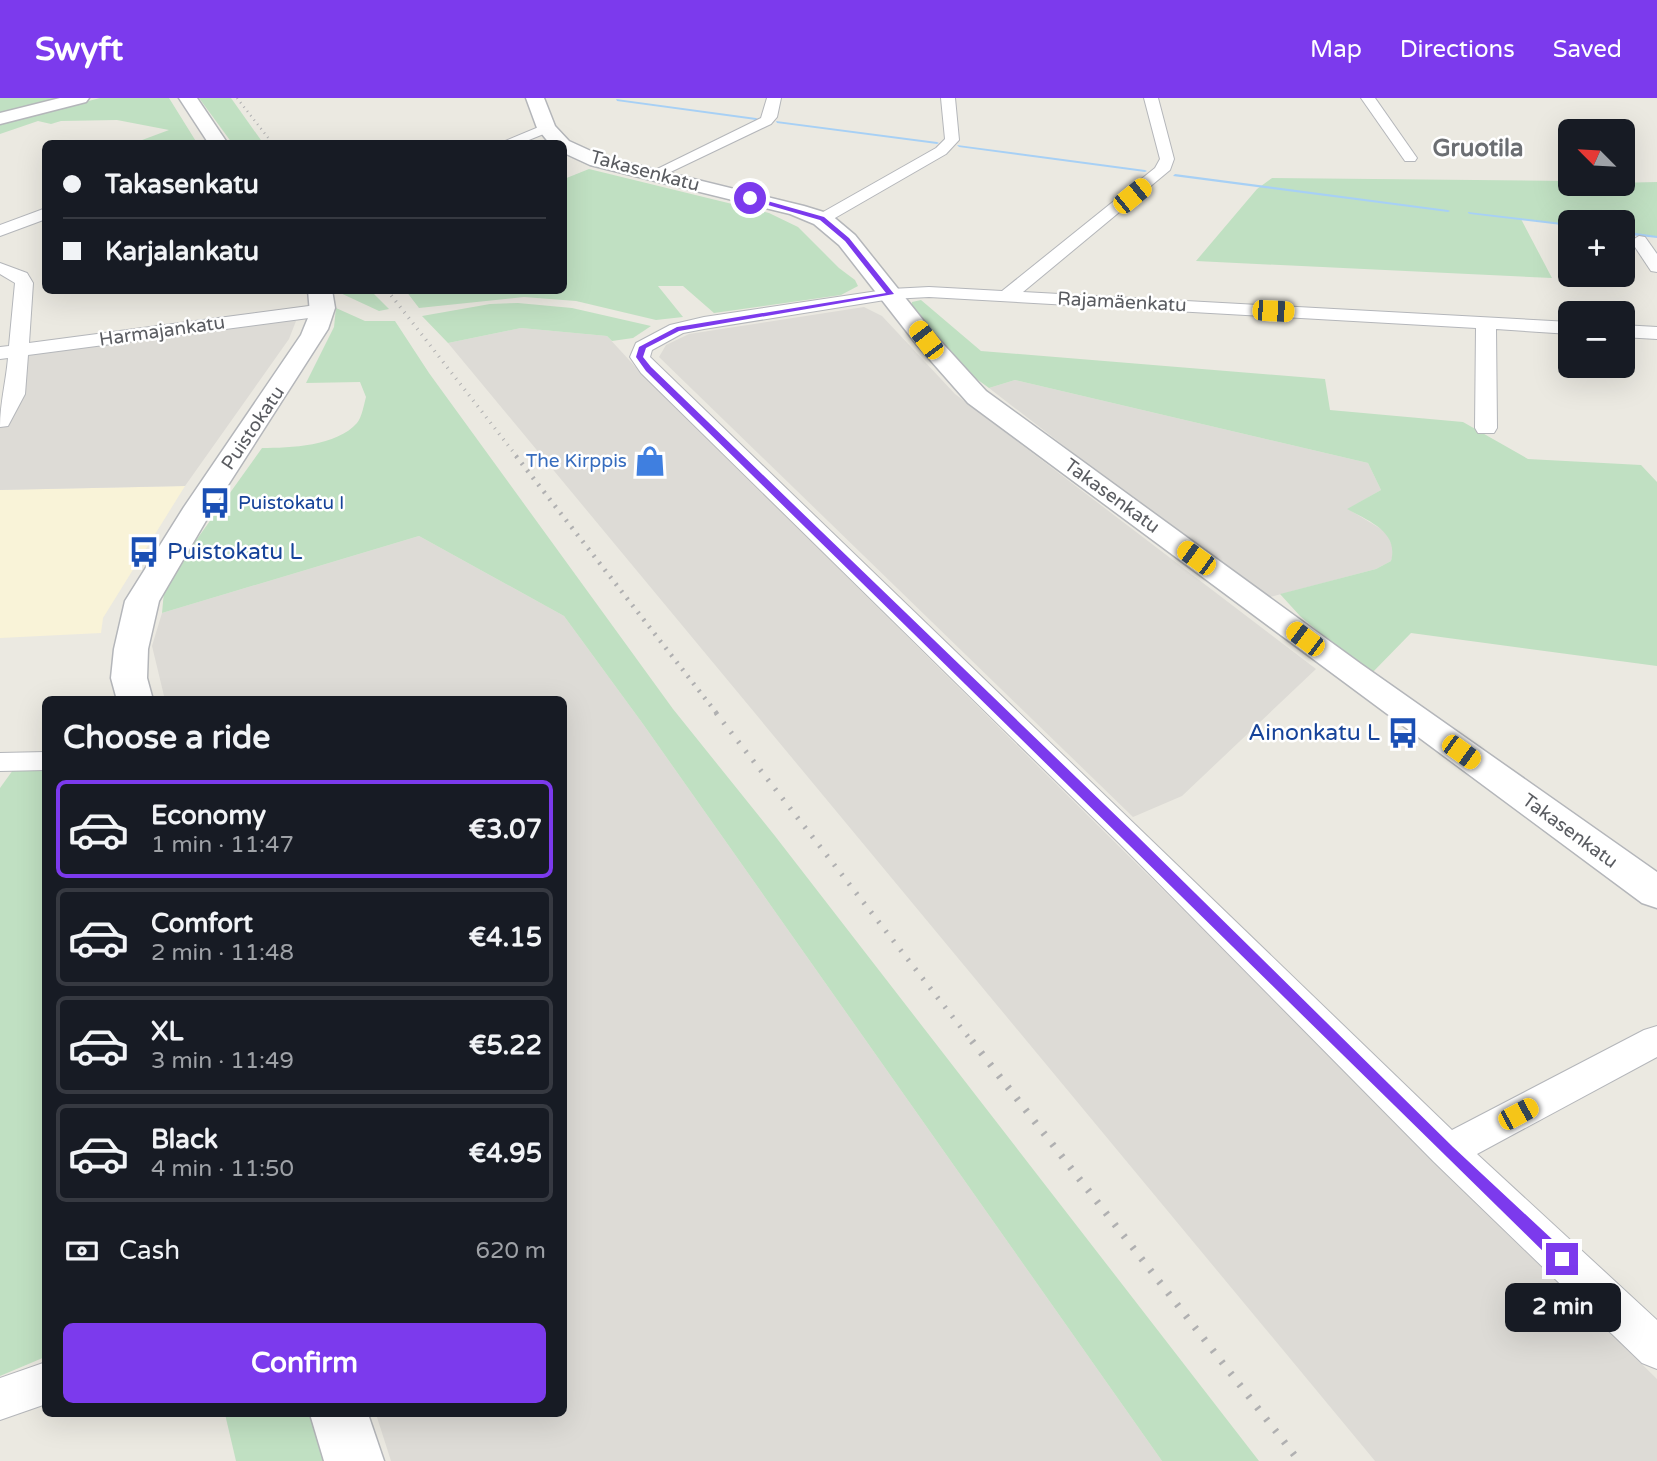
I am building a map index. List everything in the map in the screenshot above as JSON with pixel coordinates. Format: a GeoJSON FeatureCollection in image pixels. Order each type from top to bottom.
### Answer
{"type":"FeatureCollection","features":[{"type":"Feature","properties":{"kind":"street"},"geometry":{"type":"LineString","coordinates":[[0,119],[80,98]]}},
{"type":"Feature","properties":{"kind":"street"},"geometry":{"type":"LineString","coordinates":[[188,98],[216,140]]}},
{"type":"Feature","properties":{"kind":"street"},"geometry":{"type":"LineString","coordinates":[[535,98],[557,139]]}},
{"type":"Feature","properties":{"kind":"street"},"geometry":{"type":"LineString","coordinates":[[653,175],[753,129],[770,117],[774,98]]}},
{"type":"Feature","properties":{"kind":"street"},"geometry":{"type":"LineString","coordinates":[[822,219],[941,151],[952,140],[948,98]]}},
{"type":"Feature","properties":{"kind":"street"},"geometry":{"type":"LineString","coordinates":[[1007,296],[1162,170],[1167,159],[1151,98]]}},
{"type":"Feature","properties":{"kind":"street"},"geometry":{"type":"LineString","coordinates":[[1368,98],[1410,158]]}},
{"type":"Feature","properties":{"kind":"street","name":"Takasenkatu"},"geometry":{"type":"LineString","coordinates":[[567,144],[597,161],[797,210],[822,219],[847,240],[926,340],[977,397],[1349,671],[1652,883]]}},
{"type":"Feature","properties":{"kind":"street"},"geometry":{"type":"LineString","coordinates":[[0,230],[42,214]]}},
{"type":"Feature","properties":{"kind":"street"},"geometry":{"type":"LineString","coordinates":[[1639,242],[1657,267]]}},
{"type":"Feature","properties":{"kind":"street"},"geometry":{"type":"LineString","coordinates":[[0,268],[21,277],[24,283],[15,394],[0,421]]}},
{"type":"Feature","properties":{"kind":"street","name":"Rajamäenkatu"},"geometry":{"type":"LineString","coordinates":[[1448,1151],[1120,826],[648,369],[640,357],[643,347],[677,329],[891,294],[929,292],[1558,327]]}},
{"type":"Feature","properties":{"kind":"street","name":"Harmajankatu"},"geometry":{"type":"LineString","coordinates":[[0,354],[322,300]]}},
{"type":"Feature","properties":{"kind":"street","name":"Puistokatu"},"geometry":{"type":"LineString","coordinates":[[134,696],[129,678],[131,649],[142,601],[313,335],[322,300]]}},
{"type":"Feature","properties":{"kind":"street"},"geometry":{"type":"LineString","coordinates":[[1486,324],[1486,428]]}},
{"type":"Feature","properties":{"kind":"street"},"geometry":{"type":"LineString","coordinates":[[1635,332],[1657,333]]}},
{"type":"Feature","properties":{"kind":"street"},"geometry":{"type":"LineString","coordinates":[[0,762],[42,761]]}},
{"type":"Feature","properties":{"kind":"street"},"geometry":{"type":"LineString","coordinates":[[1657,1040],[1448,1151],[1657,1349]]}},
{"type":"Feature","properties":{"kind":"street"},"geometry":{"type":"LineString","coordinates":[[0,1399],[42,1384]]}},
{"type":"Feature","properties":{"kind":"street"},"geometry":{"type":"LineString","coordinates":[[340,1417],[354,1461]]}},
{"type":"Feature","properties":{"kind":"shaded area"},"geometry":{"type":"Polygon","coordinates":[[[864,307],[882,316],[955,394],[1316,669],[1182,796],[1133,817],[659,357],[666,345],[689,334],[864,307]]]}},
{"type":"Feature","properties":{"kind":"shaded area"},"geometry":{"type":"Polygon","coordinates":[[[289,317],[296,321],[289,339],[185,486],[0,490],[0,418],[15,394],[20,351],[289,317]]]}},
{"type":"Feature","properties":{"kind":"shaded area"},"geometry":{"type":"Polygon","coordinates":[[[521,328],[607,336],[642,374],[1657,1379],[1657,1461],[1375,1461],[448,343],[521,328]]]}},
{"type":"Feature","properties":{"kind":"shaded area"},"geometry":{"type":"Polygon","coordinates":[[[1015,380],[1368,463],[1381,490],[1348,509],[1386,532],[1394,550],[1391,561],[1376,569],[1262,599],[989,388],[1015,380]]]}},
{"type":"Feature","properties":{"kind":"shaded area"},"geometry":{"type":"Polygon","coordinates":[[[185,486],[103,618],[101,633],[0,638],[0,490],[185,486]]]}},
{"type":"Feature","properties":{"kind":"shaded area"},"geometry":{"type":"Polygon","coordinates":[[[419,536],[564,616],[1162,1461],[391,1461],[377,1417],[567,1417],[567,696],[164,696],[152,646],[162,613],[419,536]]]}},
{"type":"Feature","properties":{"kind":"green space"},"geometry":{"type":"Polygon","coordinates":[[[0,98],[56,98],[0,114],[0,98]]]}},
{"type":"Feature","properties":{"kind":"green space"},"geometry":{"type":"Polygon","coordinates":[[[100,98],[169,98],[195,140],[142,140],[169,130],[117,120],[61,121],[51,124],[38,121],[0,134],[0,124],[100,98]]]}},
{"type":"Feature","properties":{"kind":"green space"},"geometry":{"type":"Polygon","coordinates":[[[199,98],[231,98],[261,140],[230,140],[199,98]]]}},
{"type":"Feature","properties":{"kind":"green space"},"geometry":{"type":"Polygon","coordinates":[[[589,169],[769,213],[798,227],[839,268],[855,280],[858,286],[841,295],[714,313],[683,286],[658,286],[683,317],[656,320],[576,301],[524,297],[419,308],[408,294],[567,294],[567,178],[589,169]]]}},
{"type":"Feature","properties":{"kind":"green space"},"geometry":{"type":"Polygon","coordinates":[[[1272,178],[1558,181],[1558,196],[1635,196],[1635,183],[1657,182],[1657,237],[1635,234],[1635,210],[1558,210],[1558,224],[1521,219],[1552,278],[1196,261],[1257,189],[1272,178]]]}},
{"type":"Feature","properties":{"kind":"green space"},"geometry":{"type":"Polygon","coordinates":[[[342,294],[374,294],[389,309],[379,311],[342,294]]]}},
{"type":"Feature","properties":{"kind":"green space"},"geometry":{"type":"Polygon","coordinates":[[[921,300],[981,351],[1325,379],[1330,410],[1463,422],[1528,459],[1641,465],[1657,482],[1657,666],[1411,633],[1370,675],[1300,616],[1280,594],[1376,569],[1391,561],[1391,542],[1386,535],[1373,523],[1347,509],[1381,490],[1368,463],[1015,380],[989,388],[967,372],[912,307],[912,302],[921,300]]]}},
{"type":"Feature","properties":{"kind":"green space"},"geometry":{"type":"Polygon","coordinates":[[[518,303],[572,308],[651,326],[633,338],[612,341],[607,336],[521,328],[448,343],[422,316],[490,304],[518,303]]]}},
{"type":"Feature","properties":{"kind":"green space"},"geometry":{"type":"Polygon","coordinates":[[[336,308],[365,321],[395,321],[429,373],[673,709],[775,836],[1259,1461],[1162,1461],[564,616],[419,536],[162,613],[164,591],[172,574],[262,448],[326,441],[348,431],[359,420],[366,397],[360,382],[306,383],[334,327],[336,308]]]}},
{"type":"Feature","properties":{"kind":"green space"},"geometry":{"type":"Polygon","coordinates":[[[42,769],[42,1358],[0,1376],[0,788],[13,770],[42,769]]]}},
{"type":"Feature","properties":{"kind":"green space"},"geometry":{"type":"Polygon","coordinates":[[[226,1417],[313,1417],[325,1461],[236,1461],[226,1417]]]}},
{"type":"Feature","properties":{"kind":"waterway"},"geometry":{"type":"LineString","coordinates":[[617,100],[756,119]]}},
{"type":"Feature","properties":{"kind":"waterway"},"geometry":{"type":"LineString","coordinates":[[777,122],[937,143]]}},
{"type":"Feature","properties":{"kind":"waterway"},"geometry":{"type":"LineString","coordinates":[[959,146],[1145,171]]}},
{"type":"Feature","properties":{"kind":"waterway"},"geometry":{"type":"LineString","coordinates":[[1175,175],[1448,211]]}},
{"type":"Feature","properties":{"kind":"waterway"},"geometry":{"type":"LineString","coordinates":[[1470,213],[1558,224]]}},
{"type":"Feature","properties":{"kind":"waterway"},"geometry":{"type":"LineString","coordinates":[[1635,234],[1657,237]]}},
{"type":"Feature","properties":{"kind":"railway"},"geometry":{"type":"LineString","coordinates":[[237,98],[270,140]]}},
{"type":"Feature","properties":{"kind":"railway"},"geometry":{"type":"LineString","coordinates":[[390,294],[518,458]]}},
{"type":"Feature","properties":{"kind":"railway"},"geometry":{"type":"LineString","coordinates":[[516,456],[718,715]]}},
{"type":"Feature","properties":{"kind":"railway"},"geometry":{"type":"LineString","coordinates":[[716,713],[973,1043]]}},
{"type":"Feature","properties":{"kind":"railway"},"geometry":{"type":"LineString","coordinates":[[972,1041],[1299,1461]]}},
{"type":"Feature","properties":{"kind":"place","name":"The Kirppis"},"geometry":{"type":"Point","coordinates":[650,461]}},
{"type":"Feature","properties":{"kind":"place","name":"Puistokatu I"},"geometry":{"type":"Point","coordinates":[215,503]}},
{"type":"Feature","properties":{"kind":"place","name":"Puistokatu L"},"geometry":{"type":"Point","coordinates":[144,552]}},
{"type":"Feature","properties":{"kind":"place","name":"Ainonkatu L"},"geometry":{"type":"Point","coordinates":[1403,733]}},
{"type":"Feature","properties":{"kind":"district","name":"Gruotila"},"geometry":{"type":"Point","coordinates":[1478,148]}},
{"type":"Feature","properties":{"kind":"route"},"geometry":{"type":"LineString","coordinates":[[750,198],[822,219],[847,240],[891,294],[677,329],[643,347],[640,357],[648,369],[1130,836],[1448,1151],[1562,1259]]}}]}
